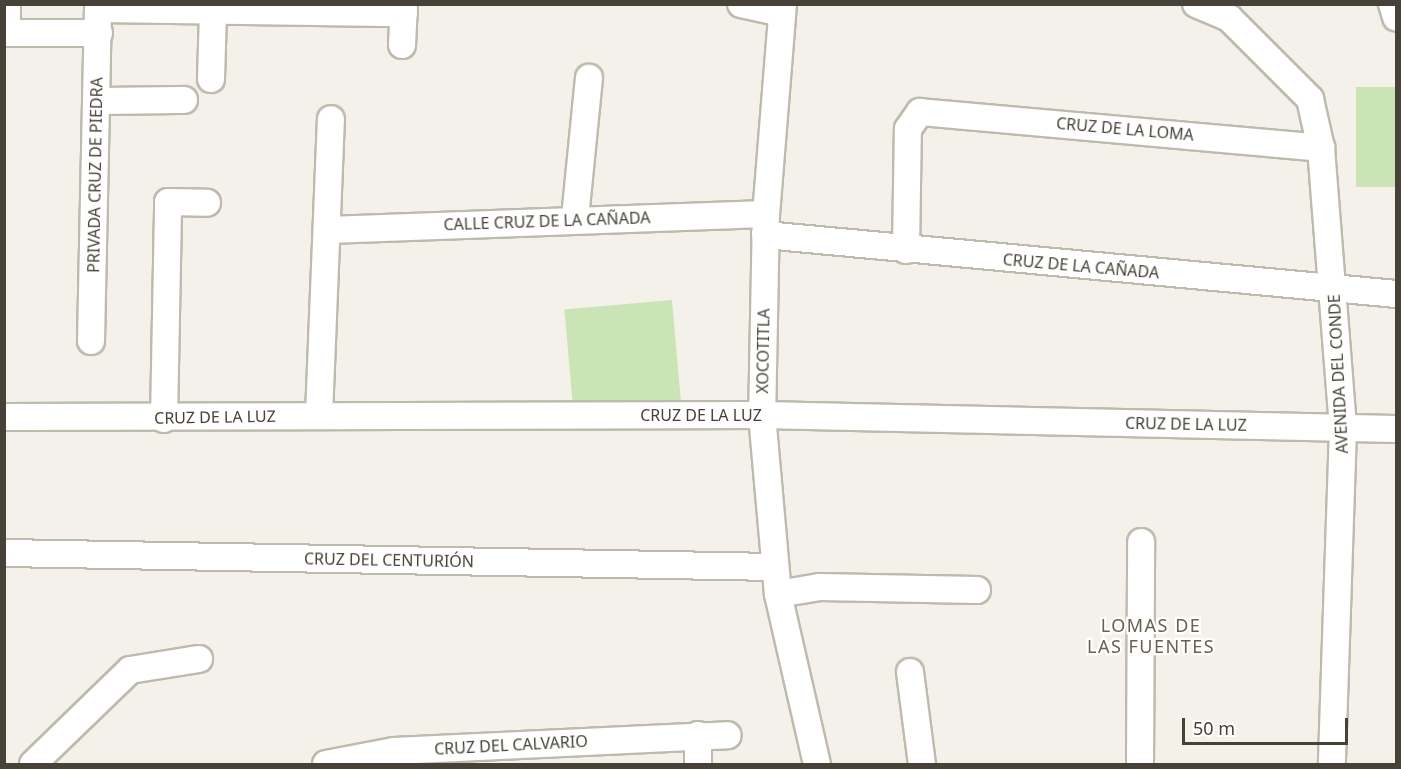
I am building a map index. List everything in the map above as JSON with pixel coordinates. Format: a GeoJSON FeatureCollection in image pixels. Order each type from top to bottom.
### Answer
{"type":"FeatureCollection","features":[{"type":"Feature","properties":{"kind":"street"},"geometry":{"type":"LineString","coordinates":[[7,4],[6,33],[99,16],[213,11],[404,9],[402,45]]}},
{"type":"Feature","properties":{"kind":"street"},"geometry":{"type":"LineString","coordinates":[[741,4],[782,9]]}},
{"type":"Feature","properties":{"kind":"street"},"geometry":{"type":"LineString","coordinates":[[1196,4],[1229,11]]}},
{"type":"Feature","properties":{"kind":"street"},"geometry":{"type":"LineString","coordinates":[[1392,4],[1396,17]]}},
{"type":"Feature","properties":{"kind":"street","name":"XOCOTITLA"},"geometry":{"type":"LineString","coordinates":[[782,9],[766,224],[762,415],[778,594],[817,765]]}},
{"type":"Feature","properties":{"kind":"street"},"geometry":{"type":"LineString","coordinates":[[212,80],[213,11]]}},
{"type":"Feature","properties":{"kind":"street","name":"AVENIDA DEL CONDE"},"geometry":{"type":"LineString","coordinates":[[1229,11],[1310,99],[1320,148],[1334,290],[1343,428],[1332,765]]}},
{"type":"Feature","properties":{"kind":"street","name":"PRIVADA CRUZ DE PIEDRA"},"geometry":{"type":"LineString","coordinates":[[92,342],[99,16]]}},
{"type":"Feature","properties":{"kind":"street"},"geometry":{"type":"LineString","coordinates":[[575,219],[589,78]]}},
{"type":"Feature","properties":{"kind":"street"},"geometry":{"type":"LineString","coordinates":[[97,101],[184,100]]}},
{"type":"Feature","properties":{"kind":"street","name":"CRUZ DE LA LOMA"},"geometry":{"type":"LineString","coordinates":[[906,250],[908,129],[912,119],[929,110],[1320,148]]}},
{"type":"Feature","properties":{"kind":"street"},"geometry":{"type":"LineString","coordinates":[[319,416],[331,119]]}},
{"type":"Feature","properties":{"kind":"street"},"geometry":{"type":"LineString","coordinates":[[164,418],[168,202],[207,203]]}},
{"type":"Feature","properties":{"kind":"street","name":"CALLE CRUZ DE LA CAÑADA"},"geometry":{"type":"LineString","coordinates":[[328,230],[575,219],[766,224]]}},
{"type":"Feature","properties":{"kind":"street","name":"CRUZ DE LA CAÑADA"},"geometry":{"type":"LineString","coordinates":[[766,224],[906,250],[1396,294]]}},
{"type":"Feature","properties":{"kind":"street","name":"CRUZ DE LA LUZ"},"geometry":{"type":"LineString","coordinates":[[4,417],[762,415],[1396,429]]}},
{"type":"Feature","properties":{"kind":"street"},"geometry":{"type":"LineString","coordinates":[[1140,765],[1141,542]]}},
{"type":"Feature","properties":{"kind":"street","name":"CRUZ DEL CENTURIÓN"},"geometry":{"type":"LineString","coordinates":[[4,553],[774,567]]}},
{"type":"Feature","properties":{"kind":"street"},"geometry":{"type":"LineString","coordinates":[[778,594],[820,586],[976,590]]}},
{"type":"Feature","properties":{"kind":"street"},"geometry":{"type":"LineString","coordinates":[[33,765],[130,670],[199,659]]}},
{"type":"Feature","properties":{"kind":"street"},"geometry":{"type":"LineString","coordinates":[[910,672],[922,765]]}},
{"type":"Feature","properties":{"kind":"street"},"geometry":{"type":"LineString","coordinates":[[698,735],[698,765]]}},
{"type":"Feature","properties":{"kind":"street","name":"CRUZ DEL CALVARIO"},"geometry":{"type":"LineString","coordinates":[[326,765],[394,751],[728,735]]}},
{"type":"Feature","properties":{"kind":"green space"},"geometry":{"type":"Polygon","coordinates":[[[1356,87],[1396,87],[1396,187],[1356,187],[1356,87]]]}},
{"type":"Feature","properties":{"kind":"green space"},"geometry":{"type":"Polygon","coordinates":[[[672,300],[681,404],[573,413],[564,309],[672,300]]]}},
{"type":"Feature","properties":{"kind":"district","name":"LOMAS DE LAS FUENTES"},"geometry":{"type":"Point","coordinates":[1151,636]}}]}
